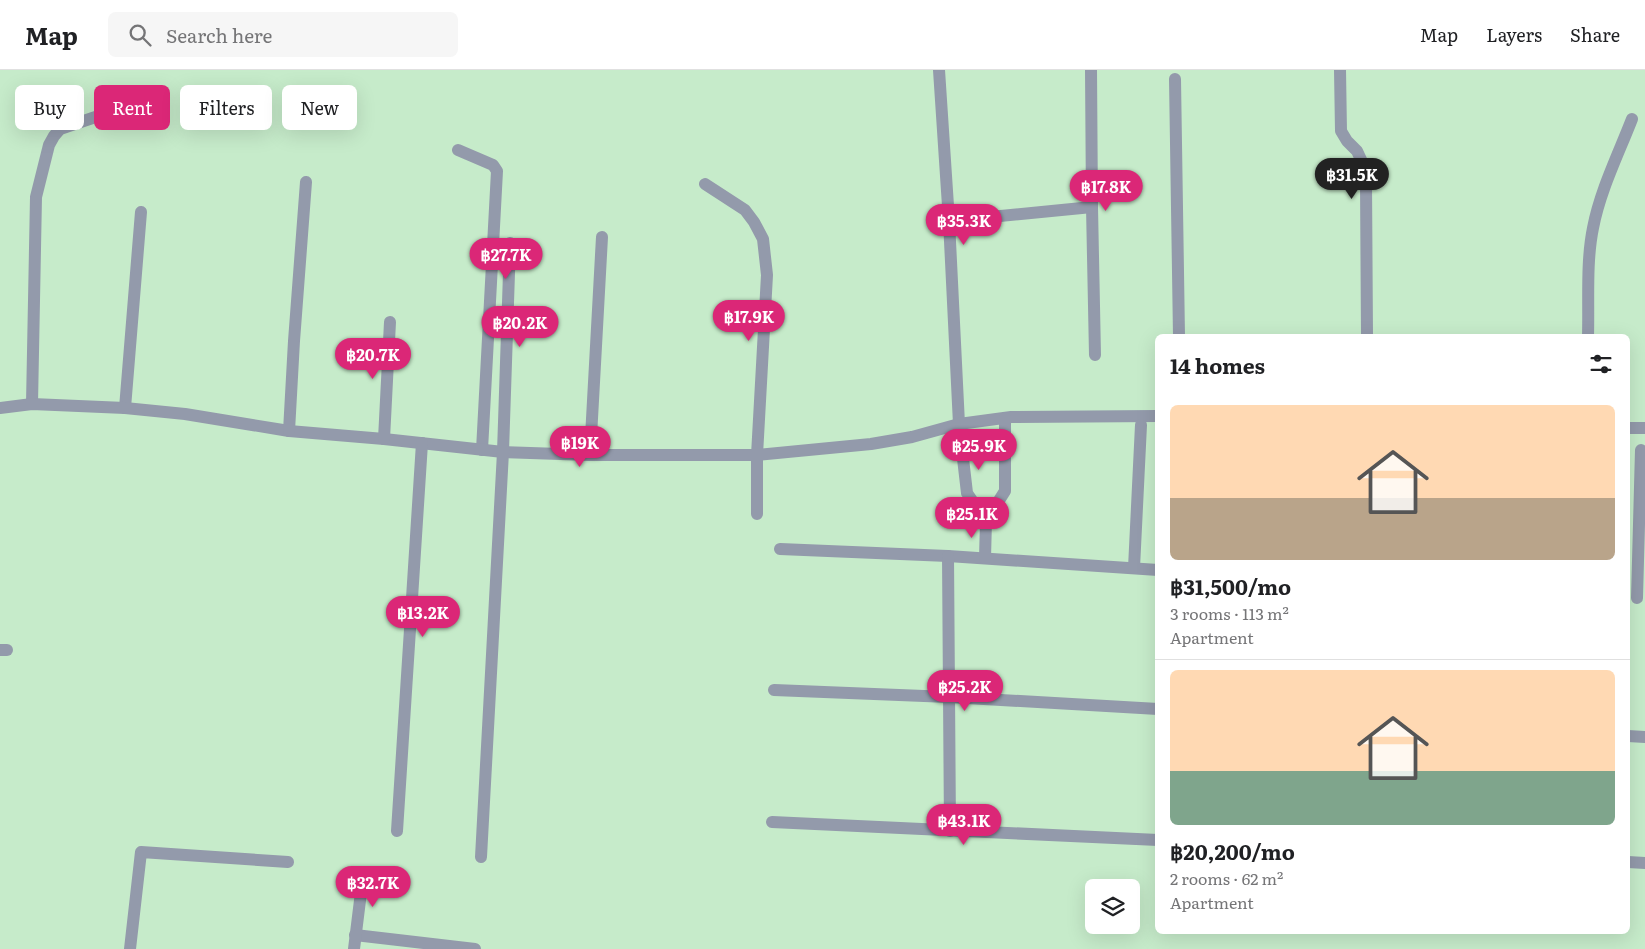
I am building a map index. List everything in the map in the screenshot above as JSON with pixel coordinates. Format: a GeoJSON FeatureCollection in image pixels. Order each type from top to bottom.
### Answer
{"type":"FeatureCollection","features":[{"type":"Feature","properties":{"kind":"street"},"geometry":{"type":"LineString","coordinates":[[939,70],[959,424],[968,493],[986,521]]}},
{"type":"Feature","properties":{"kind":"street"},"geometry":{"type":"LineString","coordinates":[[1091,70],[1095,355]]}},
{"type":"Feature","properties":{"kind":"street"},"geometry":{"type":"LineString","coordinates":[[1340,70],[1341,131],[1357,151],[1364,166],[1366,182],[1367,334]]}},
{"type":"Feature","properties":{"kind":"street"},"geometry":{"type":"LineString","coordinates":[[1175,79],[1179,334]]}},
{"type":"Feature","properties":{"kind":"street"},"geometry":{"type":"LineString","coordinates":[[32,404],[36,197],[39,181],[50,145],[60,129],[94,118]]}},
{"type":"Feature","properties":{"kind":"street"},"geometry":{"type":"LineString","coordinates":[[1588,334],[1590,250],[1593,228],[1605,188],[1632,119]]}},
{"type":"Feature","properties":{"kind":"street"},"geometry":{"type":"LineString","coordinates":[[458,150],[493,165],[497,171],[482,450]]}},
{"type":"Feature","properties":{"kind":"street"},"geometry":{"type":"LineString","coordinates":[[289,431],[294,331],[306,182]]}},
{"type":"Feature","properties":{"kind":"street"},"geometry":{"type":"LineString","coordinates":[[705,184],[745,210],[763,239],[767,275],[756,455],[757,514]]}},
{"type":"Feature","properties":{"kind":"street"},"geometry":{"type":"LineString","coordinates":[[949,221],[1092,207]]}},
{"type":"Feature","properties":{"kind":"street"},"geometry":{"type":"LineString","coordinates":[[125,408],[141,212]]}},
{"type":"Feature","properties":{"kind":"street"},"geometry":{"type":"LineString","coordinates":[[590,455],[602,237]]}},
{"type":"Feature","properties":{"kind":"street"},"geometry":{"type":"LineString","coordinates":[[481,857],[503,452],[510,243]]}},
{"type":"Feature","properties":{"kind":"street"},"geometry":{"type":"LineString","coordinates":[[384,439],[390,322]]}},
{"type":"Feature","properties":{"kind":"street"},"geometry":{"type":"LineString","coordinates":[[0,408],[32,404],[125,408],[185,414],[289,431],[503,452],[590,455],[756,455],[871,444],[912,437],[959,424],[1005,418],[1155,416]]}},
{"type":"Feature","properties":{"kind":"street"},"geometry":{"type":"LineString","coordinates":[[985,558],[986,521],[1006,492],[1005,418]]}},
{"type":"Feature","properties":{"kind":"street"},"geometry":{"type":"LineString","coordinates":[[1134,568],[1142,425]]}},
{"type":"Feature","properties":{"kind":"street"},"geometry":{"type":"LineString","coordinates":[[1630,428],[1645,428]]}},
{"type":"Feature","properties":{"kind":"street"},"geometry":{"type":"LineString","coordinates":[[397,830],[422,443]]}},
{"type":"Feature","properties":{"kind":"street"},"geometry":{"type":"LineString","coordinates":[[1636,598],[1641,450]]}},
{"type":"Feature","properties":{"kind":"street"},"geometry":{"type":"LineString","coordinates":[[780,549],[985,558],[1155,570]]}},
{"type":"Feature","properties":{"kind":"street"},"geometry":{"type":"LineString","coordinates":[[948,556],[950,831]]}},
{"type":"Feature","properties":{"kind":"street"},"geometry":{"type":"LineString","coordinates":[[774,690],[949,697],[1155,709]]}},
{"type":"Feature","properties":{"kind":"street"},"geometry":{"type":"LineString","coordinates":[[1630,736],[1645,736]]}},
{"type":"Feature","properties":{"kind":"street"},"geometry":{"type":"LineString","coordinates":[[772,822],[1155,840]]}},
{"type":"Feature","properties":{"kind":"street"},"geometry":{"type":"LineString","coordinates":[[130,949],[140,852],[288,862]]}},
{"type":"Feature","properties":{"kind":"street"},"geometry":{"type":"LineString","coordinates":[[1630,862],[1645,863]]}},
{"type":"Feature","properties":{"kind":"street"},"geometry":{"type":"LineString","coordinates":[[354,949],[363,876]]}},
{"type":"Feature","properties":{"kind":"street"},"geometry":{"type":"LineString","coordinates":[[356,935],[475,949]]}}]}
